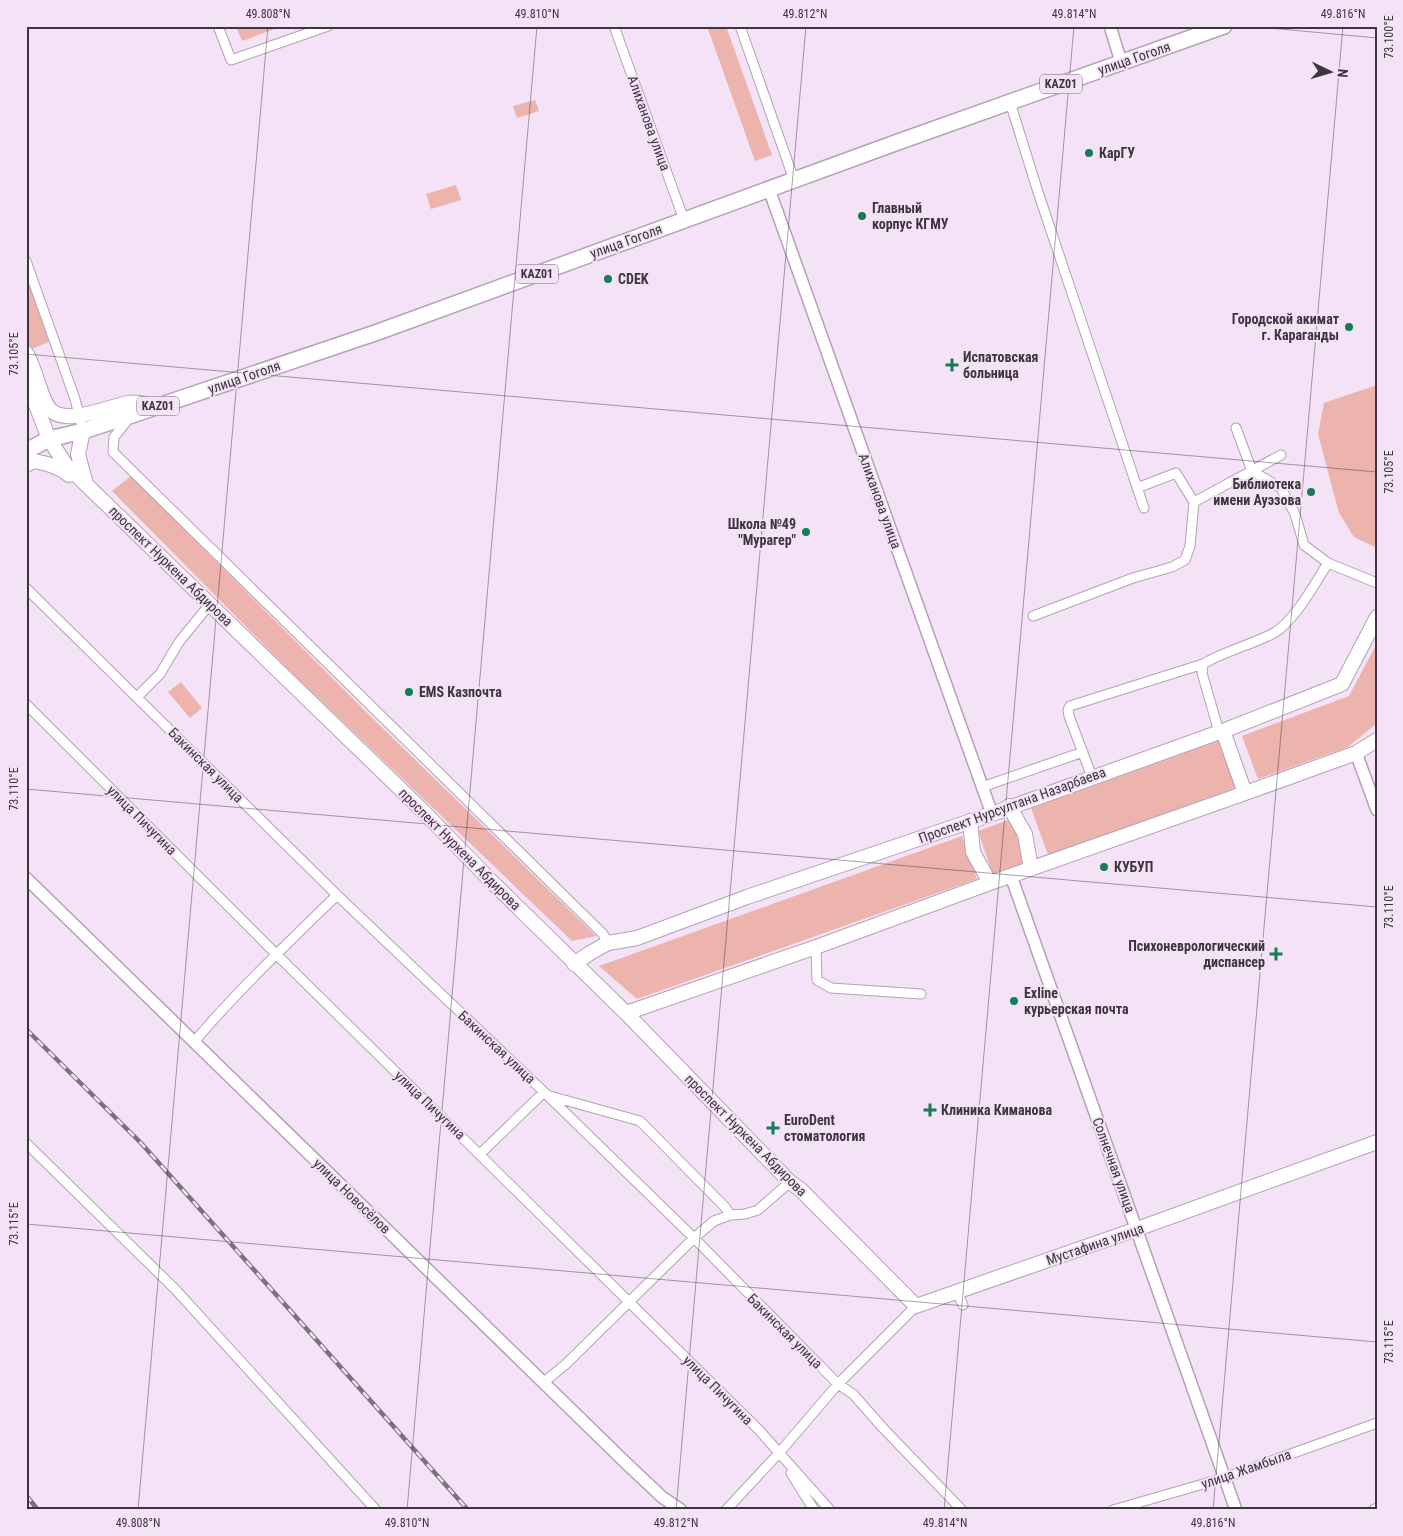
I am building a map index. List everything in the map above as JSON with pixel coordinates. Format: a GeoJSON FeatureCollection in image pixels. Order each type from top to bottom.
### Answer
{"type":"FeatureCollection","features":[{"type":"Feature","properties":{"kind":"highway","name":"улица Гоголя"},"geometry":{"type":"LineString","coordinates":[[26,451],[49,439],[83,431],[378,332],[1224,26]]}},
{"type":"Feature","properties":{"kind":"main road"},"geometry":{"type":"LineString","coordinates":[[26,353],[49,408],[59,415],[68,417],[80,415],[130,402],[158,406]]}},
{"type":"Feature","properties":{"kind":"main road","name":"проспект Нуркена Абдирова"},"geometry":{"type":"LineString","coordinates":[[26,379],[49,439],[66,465],[420,808],[489,880],[558,945],[574,964],[626,1013],[790,1182],[801,1190],[916,1306]]}},
{"type":"Feature","properties":{"kind":"main road"},"geometry":{"type":"LineString","coordinates":[[83,431],[78,454],[83,481]]}},
{"type":"Feature","properties":{"kind":"main road"},"geometry":{"type":"LineString","coordinates":[[26,465],[34,461],[56,466],[83,481]]}},
{"type":"Feature","properties":{"kind":"main road","name":"Проспект Нурсултана Назарбаева"},"geometry":{"type":"LineString","coordinates":[[574,964],[590,952],[608,943],[637,938],[747,897],[992,814],[1009,806],[1221,732],[1342,684],[1377,617]]}},
{"type":"Feature","properties":{"kind":"main road"},"geometry":{"type":"LineString","coordinates":[[1221,732],[1246,793]]}},
{"type":"Feature","properties":{"kind":"main road"},"geometry":{"type":"LineString","coordinates":[[626,1013],[1246,793],[1356,753],[1377,740]]}},
{"type":"Feature","properties":{"kind":"main road"},"geometry":{"type":"LineString","coordinates":[[1009,806],[1026,834],[1031,869]]}},
{"type":"Feature","properties":{"kind":"main road"},"geometry":{"type":"LineString","coordinates":[[970,821],[973,852],[990,883]]}},
{"type":"Feature","properties":{"kind":"main road","name":"Мустафина улица"},"geometry":{"type":"LineString","coordinates":[[916,1306],[1137,1229],[1377,1142]]}},
{"type":"Feature","properties":{"kind":"street"},"geometry":{"type":"LineString","coordinates":[[218,26],[231,60],[328,26]]}},
{"type":"Feature","properties":{"kind":"street","name":"Алиханова улица"},"geometry":{"type":"LineString","coordinates":[[614,26],[684,220]]}},
{"type":"Feature","properties":{"kind":"street"},"geometry":{"type":"LineString","coordinates":[[740,26],[794,180]]}},
{"type":"Feature","properties":{"kind":"street"},"geometry":{"type":"LineString","coordinates":[[1110,26],[1121,62]]}},
{"type":"Feature","properties":{"kind":"street"},"geometry":{"type":"LineString","coordinates":[[1010,102],[1038,192],[1144,508]]}},
{"type":"Feature","properties":{"kind":"street","name":"Алиханова улица"},"geometry":{"type":"LineString","coordinates":[[769,189],[992,814]]}},
{"type":"Feature","properties":{"kind":"street"},"geometry":{"type":"LineString","coordinates":[[26,261],[80,415],[83,431]]}},
{"type":"Feature","properties":{"kind":"street"},"geometry":{"type":"LineString","coordinates":[[132,415],[114,437],[113,452],[603,934],[608,943]]}},
{"type":"Feature","properties":{"kind":"street"},"geometry":{"type":"LineString","coordinates":[[1236,428],[1252,470],[1281,488],[1295,514],[1304,545],[1328,564],[1377,583]]}},
{"type":"Feature","properties":{"kind":"street"},"geometry":{"type":"LineString","coordinates":[[1194,502],[1281,455]]}},
{"type":"Feature","properties":{"kind":"street"},"geometry":{"type":"LineString","coordinates":[[1033,616],[1133,578],[1172,567],[1185,560],[1190,546],[1194,502],[1176,473],[1137,488]]}},
{"type":"Feature","properties":{"kind":"street"},"geometry":{"type":"LineString","coordinates":[[1092,777],[1069,716],[1068,710],[1070,706],[1074,703],[1203,664],[1276,632],[1296,612],[1328,564]]}},
{"type":"Feature","properties":{"kind":"street","name":"Бакинская улица"},"geometry":{"type":"LineString","coordinates":[[26,588],[336,896],[546,1093],[694,1238],[838,1384],[853,1394],[962,1510]]}},
{"type":"Feature","properties":{"kind":"street"},"geometry":{"type":"LineString","coordinates":[[137,697],[160,674],[180,642],[210,604]]}},
{"type":"Feature","properties":{"kind":"street"},"geometry":{"type":"LineString","coordinates":[[1203,664],[1202,673],[1221,732]]}},
{"type":"Feature","properties":{"kind":"street","name":"улица Пичугина"},"geometry":{"type":"LineString","coordinates":[[26,704],[276,954],[759,1430],[830,1510]]}},
{"type":"Feature","properties":{"kind":"street"},"geometry":{"type":"LineString","coordinates":[[982,787],[1083,752]]}},
{"type":"Feature","properties":{"kind":"street"},"geometry":{"type":"LineString","coordinates":[[1356,753],[1377,810]]}},
{"type":"Feature","properties":{"kind":"street","name":"Солнечная улица"},"geometry":{"type":"LineString","coordinates":[[1011,876],[1236,1510]]}},
{"type":"Feature","properties":{"kind":"street","name":"улица Новосёлов"},"geometry":{"type":"LineString","coordinates":[[26,878],[650,1486],[681,1510]]}},
{"type":"Feature","properties":{"kind":"street"},"geometry":{"type":"LineString","coordinates":[[194,1042],[214,1018],[276,954],[336,896]]}},
{"type":"Feature","properties":{"kind":"street"},"geometry":{"type":"LineString","coordinates":[[816,947],[817,980],[831,988],[922,994]]}},
{"type":"Feature","properties":{"kind":"street"},"geometry":{"type":"LineString","coordinates":[[480,1154],[546,1093],[640,1120],[725,1207],[730,1215]]}},
{"type":"Feature","properties":{"kind":"street"},"geometry":{"type":"LineString","coordinates":[[26,1143],[175,1289],[376,1510]]}},
{"type":"Feature","properties":{"kind":"street"},"geometry":{"type":"LineString","coordinates":[[544,1382],[566,1364],[694,1238],[714,1221],[730,1215],[745,1214],[758,1210],[790,1182]]}},
{"type":"Feature","properties":{"kind":"street"},"geometry":{"type":"LineString","coordinates":[[957,1292],[963,1305]]}},
{"type":"Feature","properties":{"kind":"street","name":"Мустафина улица"},"geometry":{"type":"LineString","coordinates":[[726,1510],[779,1453],[838,1384],[916,1306]]}},
{"type":"Feature","properties":{"kind":"street","name":"улица Жамбыла"},"geometry":{"type":"LineString","coordinates":[[1113,1510],[1135,1506],[1224,1478],[1377,1422]]}},
{"type":"Feature","properties":{"kind":"street"},"geometry":{"type":"LineString","coordinates":[[779,1453],[814,1510]]}},
{"type":"Feature","properties":{"kind":"street"},"geometry":{"type":"LineString","coordinates":[[1373,1510],[1377,1508]]}},
{"type":"Feature","properties":{"kind":"shaded area"},"geometry":{"type":"Polygon","coordinates":[[[236,26],[283,26],[242,41],[236,26]]]}},
{"type":"Feature","properties":{"kind":"shaded area"},"geometry":{"type":"Polygon","coordinates":[[[707,26],[726,26],[772,155],[755,161],[707,26]]]}},
{"type":"Feature","properties":{"kind":"shaded area"},"geometry":{"type":"Polygon","coordinates":[[[535,100],[539,111],[517,118],[513,106],[535,100]]]}},
{"type":"Feature","properties":{"kind":"shaded area"},"geometry":{"type":"Polygon","coordinates":[[[456,185],[461,200],[431,209],[426,194],[456,185]]]}},
{"type":"Feature","properties":{"kind":"shaded area"},"geometry":{"type":"Polygon","coordinates":[[[26,276],[49,342],[29,350],[26,347],[26,276]]]}},
{"type":"Feature","properties":{"kind":"shaded area"},"geometry":{"type":"Polygon","coordinates":[[[1377,385],[1377,548],[1354,537],[1339,513],[1318,434],[1324,403],[1377,385]]]}},
{"type":"Feature","properties":{"kind":"shaded area"},"geometry":{"type":"Polygon","coordinates":[[[131,476],[362,708],[596,936],[572,941],[288,669],[112,491],[131,476]]]}},
{"type":"Feature","properties":{"kind":"shaded area"},"geometry":{"type":"Polygon","coordinates":[[[1377,643],[1377,723],[1348,747],[1258,779],[1242,736],[1349,696],[1377,643]]]}},
{"type":"Feature","properties":{"kind":"shaded area"},"geometry":{"type":"Polygon","coordinates":[[[181,682],[202,708],[190,718],[168,692],[181,682]]]}},
{"type":"Feature","properties":{"kind":"shaded area"},"geometry":{"type":"Polygon","coordinates":[[[1221,740],[1238,787],[1048,855],[1031,808],[1221,740]]]}},
{"type":"Feature","properties":{"kind":"shaded area"},"geometry":{"type":"Polygon","coordinates":[[[1011,819],[1026,863],[993,875],[978,831],[1011,819]]]}},
{"type":"Feature","properties":{"kind":"shaded area"},"geometry":{"type":"Polygon","coordinates":[[[962,836],[977,879],[637,999],[599,966],[962,836]]]}},
{"type":"Feature","properties":{"kind":"railway"},"geometry":{"type":"LineString","coordinates":[[26,1029],[141,1143],[468,1510]]}},
{"type":"Feature","properties":{"kind":"railway"},"geometry":{"type":"LineString","coordinates":[[26,1495],[38,1510]]}},
{"type":"Feature","properties":{"kind":"place","name":"КарГУ"},"geometry":{"type":"Point","coordinates":[1089,153]}},
{"type":"Feature","properties":{"kind":"place","name":"Главный корпус КГМУ"},"geometry":{"type":"Point","coordinates":[862,216]}},
{"type":"Feature","properties":{"kind":"place","name":"CDEK"},"geometry":{"type":"Point","coordinates":[608,279]}},
{"type":"Feature","properties":{"kind":"place","name":"Городской акимат г. Караганды"},"geometry":{"type":"Point","coordinates":[1349,327]}},
{"type":"Feature","properties":{"kind":"place","name":"Испатовская больница"},"geometry":{"type":"Point","coordinates":[952,365]}},
{"type":"Feature","properties":{"kind":"place","name":"Библиотека имени Ауэзова"},"geometry":{"type":"Point","coordinates":[1311,492]}},
{"type":"Feature","properties":{"kind":"place","name":"Школа №49 \"Мурагер\""},"geometry":{"type":"Point","coordinates":[806,532]}},
{"type":"Feature","properties":{"kind":"place","name":"EMS Казпочта"},"geometry":{"type":"Point","coordinates":[409,692]}},
{"type":"Feature","properties":{"kind":"place","name":"КУБУП"},"geometry":{"type":"Point","coordinates":[1104,867]}},
{"type":"Feature","properties":{"kind":"place","name":"Психоневрологический диспансер"},"geometry":{"type":"Point","coordinates":[1276,954]}},
{"type":"Feature","properties":{"kind":"place","name":"Exline курьерская почта"},"geometry":{"type":"Point","coordinates":[1014,1001]}},
{"type":"Feature","properties":{"kind":"place","name":"Клиника Киманова"},"geometry":{"type":"Point","coordinates":[930,1110]}},
{"type":"Feature","properties":{"kind":"place","name":"EuroDent стоматология"},"geometry":{"type":"Point","coordinates":[773,1128]}}]}
